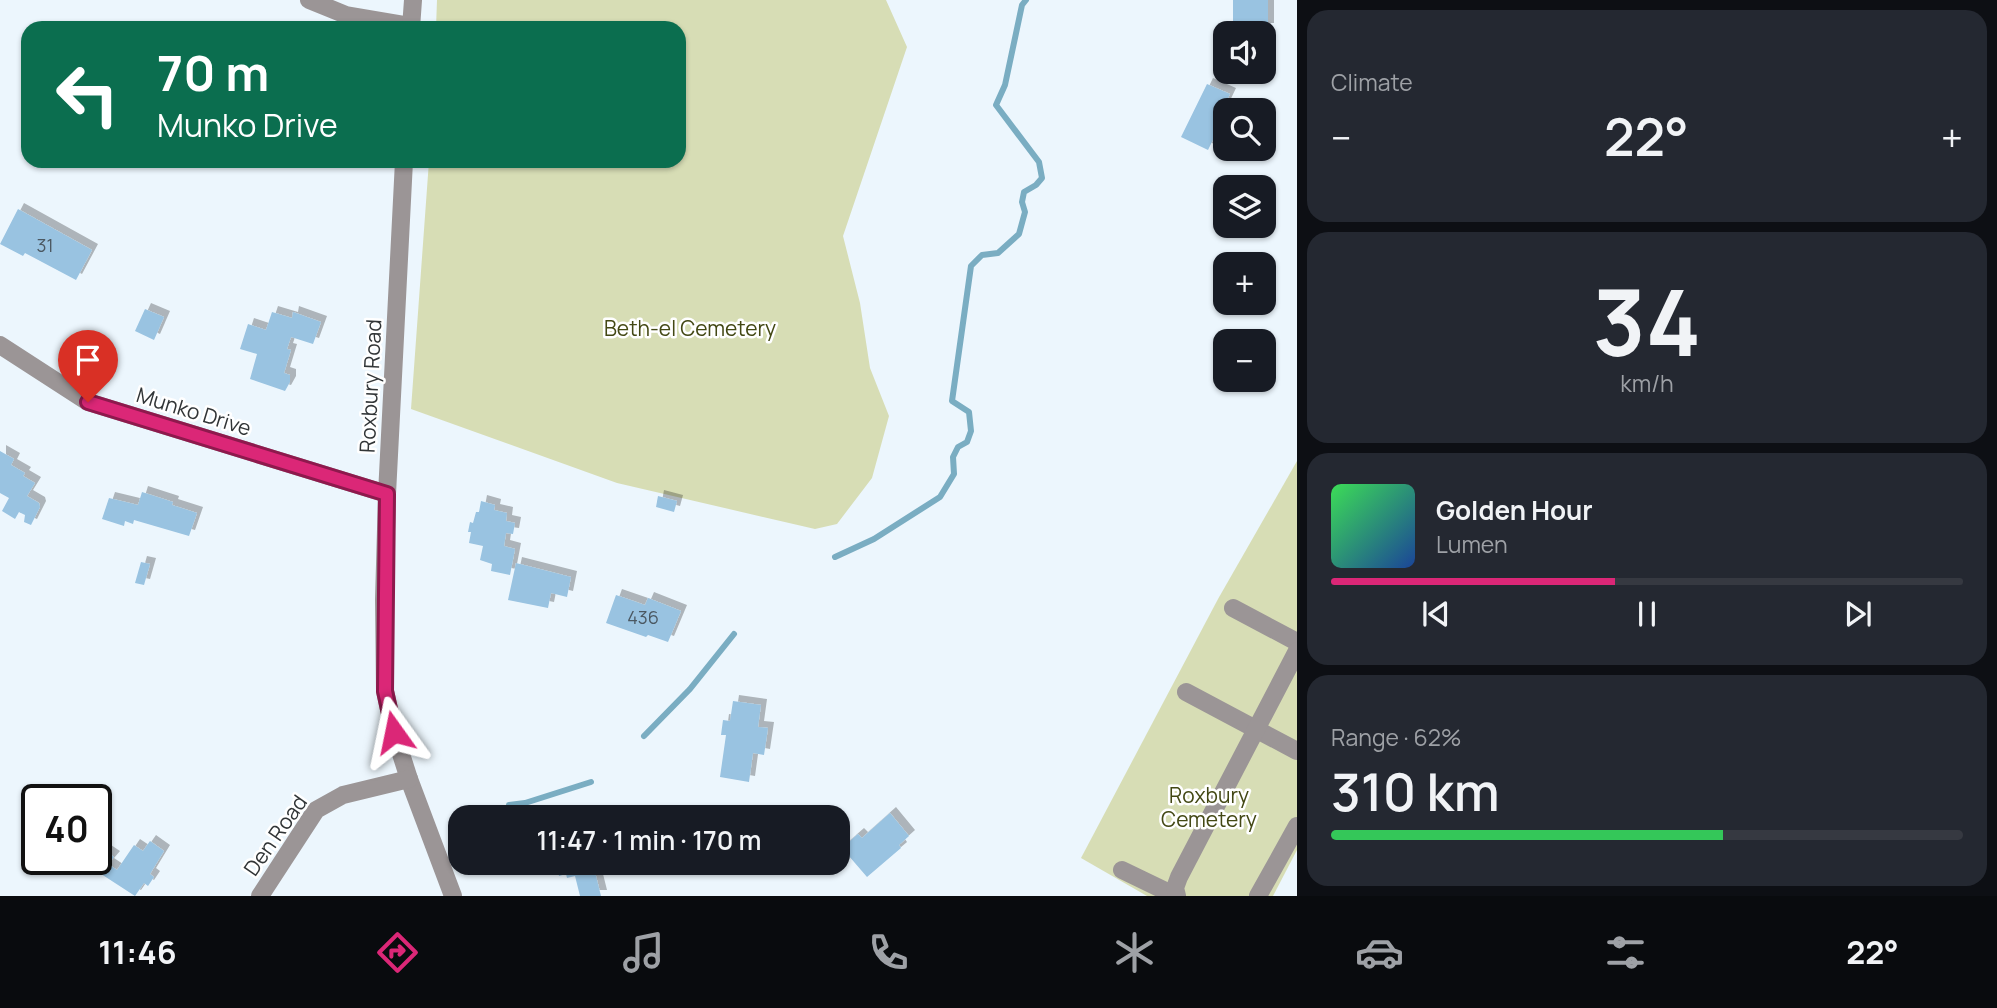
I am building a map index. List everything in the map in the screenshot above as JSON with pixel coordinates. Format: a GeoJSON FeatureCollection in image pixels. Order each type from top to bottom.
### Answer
{"type":"FeatureCollection","features":[{"type":"Feature","properties":{"kind":"street"},"geometry":{"type":"LineString","coordinates":[[309,0],[346,15],[378,21]]}},
{"type":"Feature","properties":{"kind":"street"},"geometry":{"type":"LineString","coordinates":[[411,21],[413,0]]}},
{"type":"Feature","properties":{"kind":"street","name":"Roxbury Road"},"geometry":{"type":"LineString","coordinates":[[404,168],[387,494],[385,691],[394,732],[409,779],[453,896]]}},
{"type":"Feature","properties":{"kind":"street","name":"Munko Drive"},"geometry":{"type":"LineString","coordinates":[[0,345],[88,402],[387,494]]}},
{"type":"Feature","properties":{"kind":"street"},"geometry":{"type":"LineString","coordinates":[[1233,608],[1297,642]]}},
{"type":"Feature","properties":{"kind":"street"},"geometry":{"type":"LineString","coordinates":[[1176,896],[1175,888],[1179,877],[1297,651]]}},
{"type":"Feature","properties":{"kind":"street"},"geometry":{"type":"LineString","coordinates":[[1186,692],[1297,751]]}},
{"type":"Feature","properties":{"kind":"street","name":"Den Road"},"geometry":{"type":"LineString","coordinates":[[260,896],[316,810],[343,795],[409,779]]}},
{"type":"Feature","properties":{"kind":"street"},"geometry":{"type":"LineString","coordinates":[[1258,896],[1297,826]]}},
{"type":"Feature","properties":{"kind":"street"},"geometry":{"type":"LineString","coordinates":[[1122,870],[1176,896]]}},
{"type":"Feature","properties":{"kind":"green space","name":"Beth-el Cemetery"},"geometry":{"type":"Polygon","coordinates":[[[437,0],[886,0],[907,47],[843,236],[860,303],[870,368],[889,416],[872,478],[837,524],[815,529],[617,483],[411,409],[428,168],[686,168],[686,21],[436,21],[437,0]]]}},
{"type":"Feature","properties":{"kind":"green space","name":"Roxbury Cemetery"},"geometry":{"type":"Polygon","coordinates":[[[1297,461],[1297,850],[1273,896],[1147,896],[1081,858],[1218,599],[1297,461]]]}},
{"type":"Feature","properties":{"kind":"building"},"geometry":{"type":"Polygon","coordinates":[[[1233,0],[1268,0],[1268,21],[1233,21],[1233,0]]]}},
{"type":"Feature","properties":{"kind":"building"},"geometry":{"type":"Polygon","coordinates":[[[1207,84],[1230,94],[1228,98],[1213,98],[1213,140],[1208,150],[1181,137],[1207,84]]]}},
{"type":"Feature","properties":{"kind":"building"},"geometry":{"type":"Polygon","coordinates":[[[18,209],[92,250],[76,280],[25,253],[23,256],[0,244],[18,209]]]}},
{"type":"Feature","properties":{"kind":"building"},"geometry":{"type":"Polygon","coordinates":[[[145,309],[164,317],[154,340],[135,331],[145,309]]]}},
{"type":"Feature","properties":{"kind":"building"},"geometry":{"type":"Polygon","coordinates":[[[272,312],[292,318],[293,312],[321,322],[313,344],[291,337],[287,349],[291,350],[284,373],[290,375],[290,382],[285,391],[250,379],[257,354],[240,349],[248,324],[266,330],[272,312]]]}},
{"type":"Feature","properties":{"kind":"building"},"geometry":{"type":"Polygon","coordinates":[[[0,451],[14,459],[11,465],[35,483],[27,496],[39,503],[40,507],[31,525],[24,522],[25,515],[19,512],[15,519],[2,511],[9,498],[0,493],[0,451]]]}},
{"type":"Feature","properties":{"kind":"building"},"geometry":{"type":"Polygon","coordinates":[[[142,492],[197,513],[189,536],[134,520],[133,524],[125,521],[124,526],[102,519],[109,498],[138,505],[142,492]]]}},
{"type":"Feature","properties":{"kind":"building"},"geometry":{"type":"Polygon","coordinates":[[[658,496],[677,501],[674,512],[656,507],[658,496]]]}},
{"type":"Feature","properties":{"kind":"building"},"geometry":{"type":"Polygon","coordinates":[[[481,501],[495,505],[494,510],[507,513],[506,521],[515,523],[513,534],[506,533],[504,546],[515,549],[510,575],[491,571],[492,564],[480,560],[483,546],[469,543],[470,522],[473,523],[476,512],[479,512],[481,501]]]}},
{"type":"Feature","properties":{"kind":"building"},"geometry":{"type":"Polygon","coordinates":[[[141,562],[150,564],[144,585],[135,583],[141,562]]]}},
{"type":"Feature","properties":{"kind":"building"},"geometry":{"type":"Polygon","coordinates":[[[516,563],[571,577],[567,597],[551,593],[548,608],[508,600],[516,563]]]}},
{"type":"Feature","properties":{"kind":"building"},"geometry":{"type":"Polygon","coordinates":[[[616,595],[645,605],[648,598],[681,611],[668,642],[606,623],[616,595]]]}},
{"type":"Feature","properties":{"kind":"building"},"geometry":{"type":"Polygon","coordinates":[[[733,701],[761,705],[758,727],[768,728],[764,755],[753,753],[749,782],[720,777],[726,735],[721,735],[723,720],[730,721],[733,701]]]}},
{"type":"Feature","properties":{"kind":"building"},"geometry":{"type":"Polygon","coordinates":[[[890,813],[909,836],[899,845],[901,848],[867,877],[850,857],[850,841],[858,834],[862,838],[890,813]]]}},
{"type":"Feature","properties":{"kind":"building"},"geometry":{"type":"Polygon","coordinates":[[[150,841],[164,851],[150,874],[154,877],[148,886],[144,883],[135,896],[103,875],[112,875],[112,867],[117,870],[134,845],[143,851],[150,841]]]}},
{"type":"Feature","properties":{"kind":"building"},"geometry":{"type":"Polygon","coordinates":[[[566,875],[596,875],[601,896],[580,896],[575,876],[567,878],[566,875]]]}},
{"type":"Feature","properties":{"kind":"waterway"},"geometry":{"type":"LineString","coordinates":[[835,557],[874,539],[940,497],[954,474],[953,457],[958,447],[967,442],[971,431],[969,412],[952,401],[971,266],[982,255],[998,253],[1019,234],[1025,212],[1022,202],[1024,192],[1042,178],[1039,162],[996,105],[1005,85],[1022,5],[1026,0]]}},
{"type":"Feature","properties":{"kind":"waterway"},"geometry":{"type":"LineString","coordinates":[[644,736],[690,689],[734,634]]}},
{"type":"Feature","properties":{"kind":"waterway"},"geometry":{"type":"LineString","coordinates":[[509,805],[525,803],[591,782]]}},
{"type":"Feature","properties":{"kind":"route"},"geometry":{"type":"LineString","coordinates":[[88,402],[387,494],[385,691],[394,732]]}}]}
